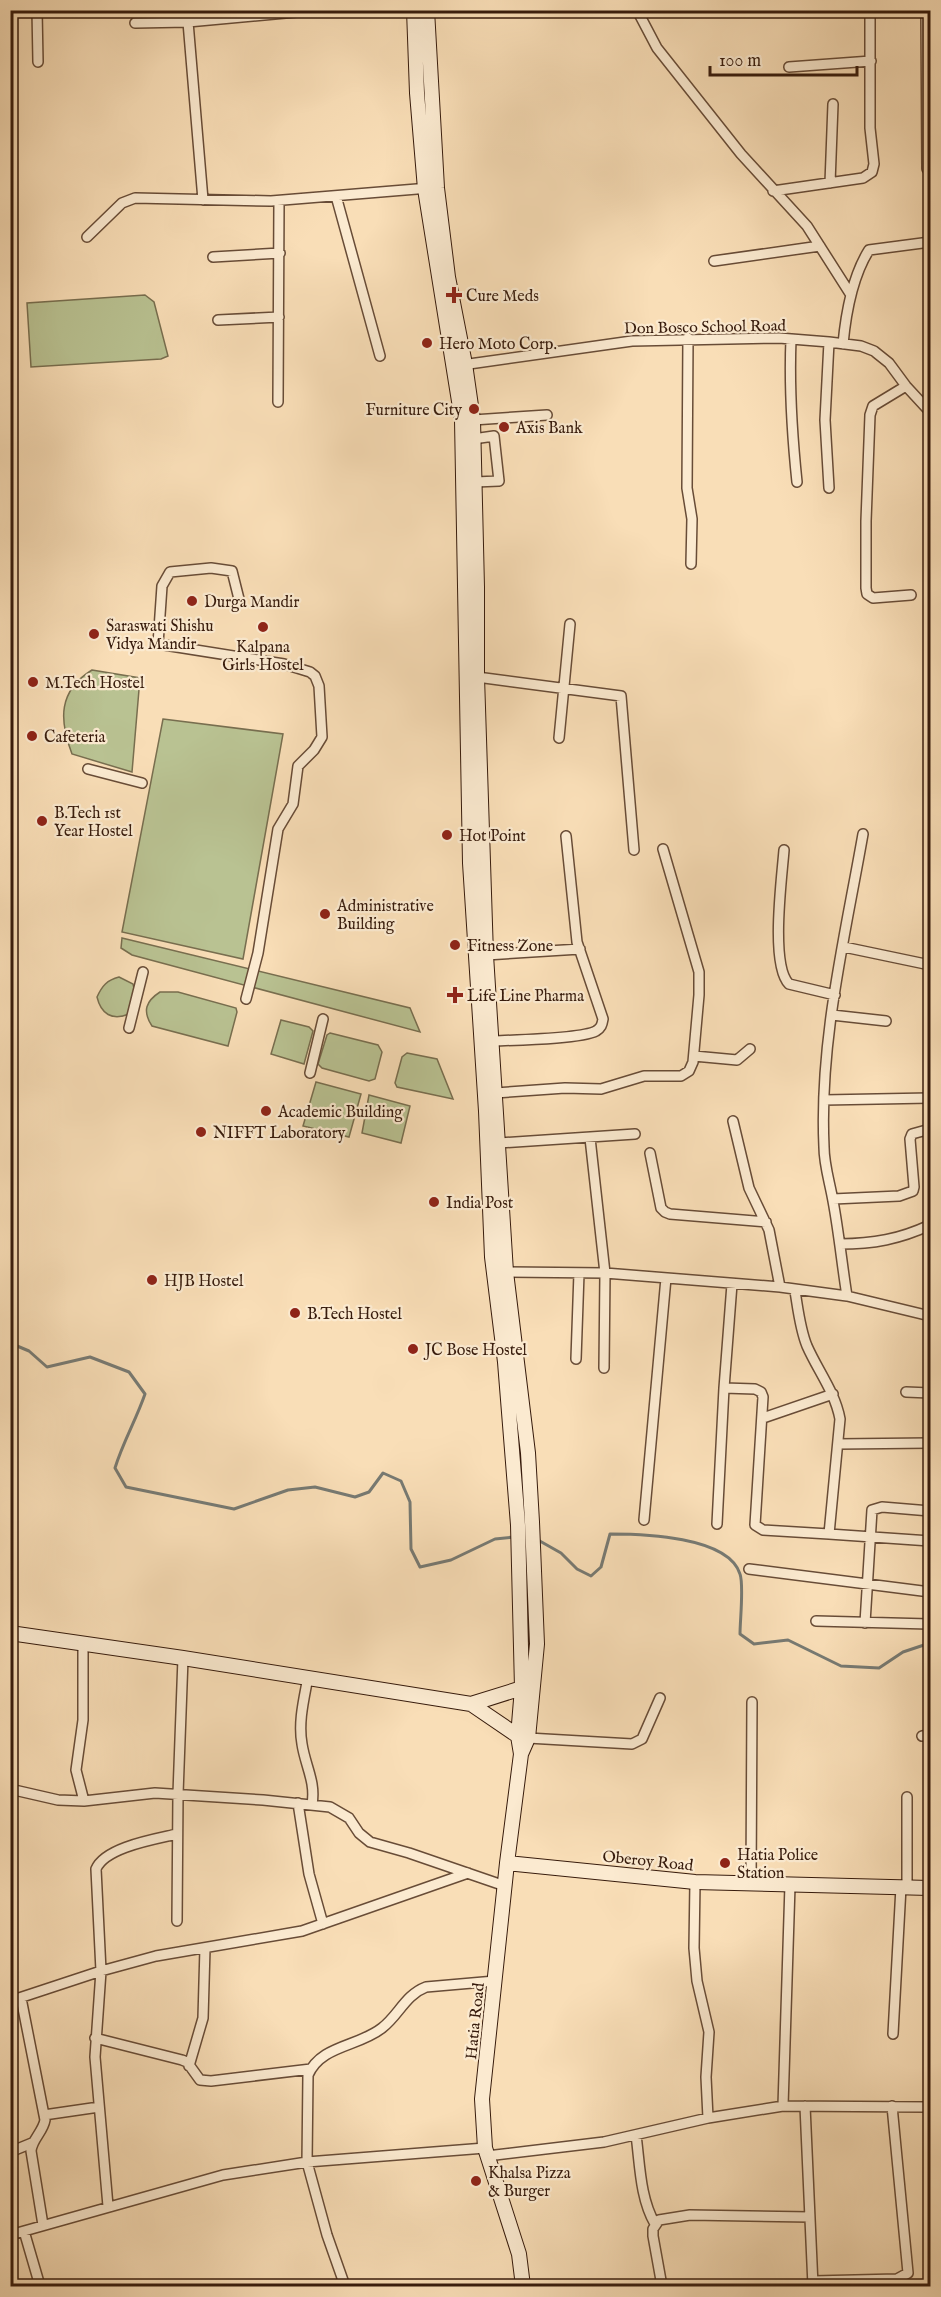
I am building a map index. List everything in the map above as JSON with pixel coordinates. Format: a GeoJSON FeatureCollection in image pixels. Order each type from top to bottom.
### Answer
{"type":"FeatureCollection","features":[{"type":"Feature","properties":{"kind":"main road"},"geometry":{"type":"LineString","coordinates":[[414,10],[417,93],[459,365],[472,420],[486,955],[499,1143],[500,1272],[528,1453],[532,1522],[537,1644],[528,1688]]}},
{"type":"Feature","properties":{"kind":"main road"},"geometry":{"type":"LineString","coordinates":[[427,10],[431,188]]}},
{"type":"Feature","properties":{"kind":"main road"},"geometry":{"type":"LineString","coordinates":[[459,365],[470,863],[528,1688]]}},
{"type":"Feature","properties":{"kind":"main road"},"geometry":{"type":"LineString","coordinates":[[10,1633],[308,1677],[471,1704],[523,1737]]}},
{"type":"Feature","properties":{"kind":"main road"},"geometry":{"type":"LineString","coordinates":[[471,1704],[528,1688]]}},
{"type":"Feature","properties":{"kind":"main road","name":"Hatia Road"},"geometry":{"type":"LineString","coordinates":[[525,2284],[511,2226],[486,2152],[482,2099],[528,1688]]}},
{"type":"Feature","properties":{"kind":"main road","name":"Oberoy Road"},"geometry":{"type":"LineString","coordinates":[[507,1863],[695,1882],[930,1888]]}},
{"type":"Feature","properties":{"kind":"street"},"geometry":{"type":"LineString","coordinates":[[36,10],[38,62]]}},
{"type":"Feature","properties":{"kind":"street"},"geometry":{"type":"LineString","coordinates":[[135,23],[188,22],[318,10]]}},
{"type":"Feature","properties":{"kind":"street"},"geometry":{"type":"LineString","coordinates":[[638,10],[657,48],[707,113],[773,191],[807,226],[851,295]]}},
{"type":"Feature","properties":{"kind":"street"},"geometry":{"type":"LineString","coordinates":[[773,191],[862,178],[872,172],[874,164],[870,128],[872,61],[870,10]]}},
{"type":"Feature","properties":{"kind":"street"},"geometry":{"type":"LineString","coordinates":[[926,10],[928,32],[927,169]]}},
{"type":"Feature","properties":{"kind":"street"},"geometry":{"type":"LineString","coordinates":[[188,22],[203,200]]}},
{"type":"Feature","properties":{"kind":"street"},"geometry":{"type":"LineString","coordinates":[[789,67],[872,61]]}},
{"type":"Feature","properties":{"kind":"street"},"geometry":{"type":"LineString","coordinates":[[830,183],[833,104]]}},
{"type":"Feature","properties":{"kind":"street"},"geometry":{"type":"LineString","coordinates":[[87,237],[128,199],[145,197],[279,201],[431,188]]}},
{"type":"Feature","properties":{"kind":"street"},"geometry":{"type":"LineString","coordinates":[[336,196],[380,356]]}},
{"type":"Feature","properties":{"kind":"street"},"geometry":{"type":"LineString","coordinates":[[278,402],[279,201]]}},
{"type":"Feature","properties":{"kind":"street"},"geometry":{"type":"LineString","coordinates":[[843,344],[846,313],[861,262],[869,250],[930,242]]}},
{"type":"Feature","properties":{"kind":"street"},"geometry":{"type":"LineString","coordinates":[[714,261],[820,246]]}},
{"type":"Feature","properties":{"kind":"street"},"geometry":{"type":"LineString","coordinates":[[213,257],[280,253]]}},
{"type":"Feature","properties":{"kind":"street"},"geometry":{"type":"LineString","coordinates":[[218,320],[279,318]]}},
{"type":"Feature","properties":{"kind":"street"},"geometry":{"type":"LineString","coordinates":[[688,338],[687,488],[692,519],[692,564]]}},
{"type":"Feature","properties":{"kind":"street","name":"Don Bosco School Road"},"geometry":{"type":"LineString","coordinates":[[459,365],[632,341],[688,338],[791,339],[829,342],[861,346],[874,351],[888,363],[930,412]]}},
{"type":"Feature","properties":{"kind":"street"},"geometry":{"type":"LineString","coordinates":[[791,339],[789,373],[791,430],[797,482]]}},
{"type":"Feature","properties":{"kind":"street"},"geometry":{"type":"LineString","coordinates":[[829,342],[825,420],[829,488]]}},
{"type":"Feature","properties":{"kind":"street"},"geometry":{"type":"LineString","coordinates":[[906,386],[873,406],[870,415],[866,588],[867,594],[873,598],[911,596]]}},
{"type":"Feature","properties":{"kind":"street"},"geometry":{"type":"LineString","coordinates":[[472,420],[547,414]]}},
{"type":"Feature","properties":{"kind":"street"},"geometry":{"type":"LineString","coordinates":[[473,439],[494,436],[499,481],[475,482]]}},
{"type":"Feature","properties":{"kind":"street"},"geometry":{"type":"LineString","coordinates":[[240,603],[232,571],[211,568],[170,572],[162,586],[158,644],[284,664],[310,672],[315,676],[319,686],[322,737],[314,750],[298,766],[293,804],[278,829],[258,953],[246,999]]}},
{"type":"Feature","properties":{"kind":"street"},"geometry":{"type":"LineString","coordinates":[[559,738],[570,624]]}},
{"type":"Feature","properties":{"kind":"street"},"geometry":{"type":"LineString","coordinates":[[477,677],[621,696],[634,850]]}},
{"type":"Feature","properties":{"kind":"street"},"geometry":{"type":"LineString","coordinates":[[88,769],[141,783]]}},
{"type":"Feature","properties":{"kind":"street"},"geometry":{"type":"LineString","coordinates":[[847,1296],[824,1155],[824,1100],[832,1015],[863,834]]}},
{"type":"Feature","properties":{"kind":"street"},"geometry":{"type":"LineString","coordinates":[[492,1041],[578,1035],[597,1030],[602,1026],[603,1019],[580,949],[566,836]]}},
{"type":"Feature","properties":{"kind":"street"},"geometry":{"type":"LineString","coordinates":[[495,1093],[566,1088],[601,1089],[644,1076],[681,1076],[689,1071],[694,1056],[699,972],[663,849]]}},
{"type":"Feature","properties":{"kind":"street"},"geometry":{"type":"LineString","coordinates":[[784,850],[778,939],[783,979],[789,984],[835,995]]}},
{"type":"Feature","properties":{"kind":"street"},"geometry":{"type":"LineString","coordinates":[[844,947],[930,965]]}},
{"type":"Feature","properties":{"kind":"street"},"geometry":{"type":"LineString","coordinates":[[486,955],[580,949]]}},
{"type":"Feature","properties":{"kind":"street"},"geometry":{"type":"LineString","coordinates":[[129,1028],[143,972]]}},
{"type":"Feature","properties":{"kind":"street"},"geometry":{"type":"LineString","coordinates":[[832,1015],[886,1021]]}},
{"type":"Feature","properties":{"kind":"street"},"geometry":{"type":"LineString","coordinates":[[310,1073],[323,1019]]}},
{"type":"Feature","properties":{"kind":"street"},"geometry":{"type":"LineString","coordinates":[[694,1056],[737,1060],[750,1049]]}},
{"type":"Feature","properties":{"kind":"street"},"geometry":{"type":"LineString","coordinates":[[824,1100],[930,1098]]}},
{"type":"Feature","properties":{"kind":"street"},"geometry":{"type":"LineString","coordinates":[[733,1121],[749,1188],[757,1209],[766,1222],[780,1287]]}},
{"type":"Feature","properties":{"kind":"street"},"geometry":{"type":"LineString","coordinates":[[833,1199],[899,1196],[913,1191],[910,1139],[912,1134],[930,1129]]}},
{"type":"Feature","properties":{"kind":"street"},"geometry":{"type":"LineString","coordinates":[[499,1143],[635,1134]]}},
{"type":"Feature","properties":{"kind":"street"},"geometry":{"type":"LineString","coordinates":[[590,1138],[605,1273],[604,1368]]}},
{"type":"Feature","properties":{"kind":"street"},"geometry":{"type":"LineString","coordinates":[[650,1153],[661,1208],[664,1212],[766,1222]]}},
{"type":"Feature","properties":{"kind":"street"},"geometry":{"type":"LineString","coordinates":[[840,1244],[889,1240],[930,1225]]}},
{"type":"Feature","properties":{"kind":"street"},"geometry":{"type":"LineString","coordinates":[[500,1272],[605,1273],[780,1287],[795,1291],[847,1296],[930,1316]]}},
{"type":"Feature","properties":{"kind":"street"},"geometry":{"type":"LineString","coordinates":[[576,1359],[579,1273]]}},
{"type":"Feature","properties":{"kind":"street"},"geometry":{"type":"LineString","coordinates":[[644,1520],[666,1278]]}},
{"type":"Feature","properties":{"kind":"street"},"geometry":{"type":"LineString","coordinates":[[717,1524],[732,1284]]}},
{"type":"Feature","properties":{"kind":"street"},"geometry":{"type":"LineString","coordinates":[[795,1291],[807,1345],[837,1402],[840,1419],[829,1534]]}},
{"type":"Feature","properties":{"kind":"street"},"geometry":{"type":"LineString","coordinates":[[724,1388],[755,1389],[763,1397],[755,1525],[763,1530],[930,1541]]}},
{"type":"Feature","properties":{"kind":"street"},"geometry":{"type":"LineString","coordinates":[[906,1392],[930,1393]]}},
{"type":"Feature","properties":{"kind":"street"},"geometry":{"type":"LineString","coordinates":[[763,1418],[833,1394]]}},
{"type":"Feature","properties":{"kind":"street"},"geometry":{"type":"LineString","coordinates":[[838,1444],[930,1443]]}},
{"type":"Feature","properties":{"kind":"street"},"geometry":{"type":"LineString","coordinates":[[865,1623],[870,1513],[875,1508],[930,1511]]}},
{"type":"Feature","properties":{"kind":"street"},"geometry":{"type":"LineString","coordinates":[[749,1569],[820,1576],[866,1585],[930,1592]]}},
{"type":"Feature","properties":{"kind":"street"},"geometry":{"type":"LineString","coordinates":[[816,1621],[929,1624]]}},
{"type":"Feature","properties":{"kind":"street"},"geometry":{"type":"LineString","coordinates":[[82,1643],[83,1719],[76,1770],[84,1801]]}},
{"type":"Feature","properties":{"kind":"street"},"geometry":{"type":"LineString","coordinates":[[177,1921],[177,1834],[183,1658]]}},
{"type":"Feature","properties":{"kind":"street"},"geometry":{"type":"LineString","coordinates":[[308,1677],[300,1724],[302,1744],[312,1779],[314,1795],[312,1804]]}},
{"type":"Feature","properties":{"kind":"street"},"geometry":{"type":"LineString","coordinates":[[523,1737],[632,1744],[642,1739],[660,1698]]}},
{"type":"Feature","properties":{"kind":"street"},"geometry":{"type":"LineString","coordinates":[[751,1883],[752,1702]]}},
{"type":"Feature","properties":{"kind":"street"},"geometry":{"type":"LineString","coordinates":[[10,1789],[58,1800],[84,1801],[142,1794],[178,1794],[312,1804],[340,1811],[370,1842],[410,1852],[505,1886]]}},
{"type":"Feature","properties":{"kind":"street"},"geometry":{"type":"LineString","coordinates":[[893,2034],[904,1887],[907,1797]]}},
{"type":"Feature","properties":{"kind":"street"},"geometry":{"type":"LineString","coordinates":[[298,1803],[309,1874],[323,1924]]}},
{"type":"Feature","properties":{"kind":"street"},"geometry":{"type":"LineString","coordinates":[[108,2206],[95,2038],[101,1971],[98,1864],[123,1849],[177,1834]]}},
{"type":"Feature","properties":{"kind":"street"},"geometry":{"type":"LineString","coordinates":[[10,2001],[101,1971],[156,1956],[302,1931],[468,1873]]}},
{"type":"Feature","properties":{"kind":"street"},"geometry":{"type":"LineString","coordinates":[[695,1882],[694,1948],[697,1981],[709,2032],[706,2077],[708,2118]]}},
{"type":"Feature","properties":{"kind":"street"},"geometry":{"type":"LineString","coordinates":[[783,2106],[790,1885]]}},
{"type":"Feature","properties":{"kind":"street"},"geometry":{"type":"LineString","coordinates":[[189,2066],[203,2018],[205,1948]]}},
{"type":"Feature","properties":{"kind":"street"},"geometry":{"type":"LineString","coordinates":[[345,2286],[327,2235],[308,2162],[308,2075],[326,2054],[369,2037],[382,2029],[408,1998],[420,1990],[495,1981]]}},
{"type":"Feature","properties":{"kind":"street"},"geometry":{"type":"LineString","coordinates":[[10,2152],[32,2143],[44,2127],[44,2115],[21,1998]]}},
{"type":"Feature","properties":{"kind":"street"},"geometry":{"type":"LineString","coordinates":[[95,2038],[175,2057],[187,2062],[200,2080],[211,2081],[311,2069]]}},
{"type":"Feature","properties":{"kind":"street"},"geometry":{"type":"LineString","coordinates":[[10,2235],[223,2175],[308,2162],[486,2152],[604,2142],[708,2118],[783,2106],[930,2107]]}},
{"type":"Feature","properties":{"kind":"street"},"geometry":{"type":"LineString","coordinates":[[805,2106],[813,2284],[897,2279],[908,2273],[892,2106]]}},
{"type":"Feature","properties":{"kind":"street"},"geometry":{"type":"LineString","coordinates":[[44,2115],[99,2107]]}},
{"type":"Feature","properties":{"kind":"street"},"geometry":{"type":"LineString","coordinates":[[636,2135],[647,2211],[655,2224]]}},
{"type":"Feature","properties":{"kind":"street"},"geometry":{"type":"LineString","coordinates":[[32,2143],[32,2160],[43,2225]]}},
{"type":"Feature","properties":{"kind":"street"},"geometry":{"type":"LineString","coordinates":[[662,2286],[653,2236],[655,2224],[659,2220],[690,2215],[810,2217]]}},
{"type":"Feature","properties":{"kind":"street"},"geometry":{"type":"LineString","coordinates":[[24,2231],[40,2286]]}},
{"type":"Feature","properties":{"kind":"green space"},"geometry":{"type":"Polygon","coordinates":[[[145,295],[154,302],[168,356],[161,359],[31,367],[27,303],[145,295]]]}},
{"type":"Feature","properties":{"kind":"green space"},"geometry":{"type":"Polygon","coordinates":[[[92,670],[140,678],[132,772],[72,754],[65,729],[64,707],[73,687],[92,670]]]}},
{"type":"Feature","properties":{"kind":"green space"},"geometry":{"type":"Polygon","coordinates":[[[163,719],[283,734],[243,959],[122,932],[163,719]]]}},
{"type":"Feature","properties":{"kind":"green space"},"geometry":{"type":"Polygon","coordinates":[[[122,938],[410,1008],[420,1032],[132,955],[121,948],[122,938]]]}},
{"type":"Feature","properties":{"kind":"green space"},"geometry":{"type":"Polygon","coordinates":[[[119,977],[133,984],[135,992],[129,1014],[117,1017],[104,1012],[97,997],[105,984],[119,977]]]}},
{"type":"Feature","properties":{"kind":"green space"},"geometry":{"type":"Polygon","coordinates":[[[160,992],[178,992],[236,1008],[237,1012],[228,1046],[152,1026],[146,1011],[151,999],[160,992]]]}},
{"type":"Feature","properties":{"kind":"green space"},"geometry":{"type":"Polygon","coordinates":[[[281,1020],[309,1027],[313,1031],[304,1064],[271,1054],[281,1020]]]}},
{"type":"Feature","properties":{"kind":"green space"},"geometry":{"type":"Polygon","coordinates":[[[330,1033],[378,1045],[382,1052],[375,1079],[369,1081],[322,1068],[318,1064],[327,1035],[330,1033]]]}},
{"type":"Feature","properties":{"kind":"green space"},"geometry":{"type":"Polygon","coordinates":[[[407,1053],[437,1059],[453,1099],[397,1087],[395,1083],[402,1057],[407,1053]]]}},
{"type":"Feature","properties":{"kind":"green space"},"geometry":{"type":"Polygon","coordinates":[[[316,1082],[361,1094],[349,1137],[303,1126],[316,1082]]]}},
{"type":"Feature","properties":{"kind":"green space"},"geometry":{"type":"Polygon","coordinates":[[[369,1095],[410,1106],[401,1143],[362,1133],[369,1095]]]}},
{"type":"Feature","properties":{"kind":"waterway"},"geometry":{"type":"LineString","coordinates":[[10,1343],[29,1351],[47,1367],[90,1357],[129,1372],[145,1394],[115,1468],[126,1487],[234,1509],[288,1490],[315,1487],[355,1497],[369,1492],[383,1473],[401,1481],[410,1502],[411,1549],[420,1567],[451,1560],[495,1539],[514,1537]]}},
{"type":"Feature","properties":{"kind":"waterway"},"geometry":{"type":"LineString","coordinates":[[538,1540],[561,1553],[577,1569],[591,1576],[601,1567],[610,1534],[683,1540],[719,1552],[732,1561],[740,1574],[742,1594],[740,1634],[754,1644],[788,1640],[841,1666],[879,1668],[903,1652],[930,1643]]}},
{"type":"Feature","properties":{"kind":"place","name":"Cure Meds"},"geometry":{"type":"Point","coordinates":[454,295]}},
{"type":"Feature","properties":{"kind":"place","name":"Hero Moto Corp."},"geometry":{"type":"Point","coordinates":[427,343]}},
{"type":"Feature","properties":{"kind":"place","name":"Furniture City"},"geometry":{"type":"Point","coordinates":[474,409]}},
{"type":"Feature","properties":{"kind":"place","name":"Axis Bank"},"geometry":{"type":"Point","coordinates":[504,427]}},
{"type":"Feature","properties":{"kind":"place","name":"Durga Mandir"},"geometry":{"type":"Point","coordinates":[192,601]}},
{"type":"Feature","properties":{"kind":"place","name":"Kalpana Girls Hostel"},"geometry":{"type":"Point","coordinates":[263,627]}},
{"type":"Feature","properties":{"kind":"place","name":"Saraswati Shishu Vidya Mandir"},"geometry":{"type":"Point","coordinates":[94,634]}},
{"type":"Feature","properties":{"kind":"place","name":"M.Tech Hostel"},"geometry":{"type":"Point","coordinates":[33,682]}},
{"type":"Feature","properties":{"kind":"place","name":"Cafeteria"},"geometry":{"type":"Point","coordinates":[32,736]}},
{"type":"Feature","properties":{"kind":"place","name":"B.Tech 1st Year Hostel"},"geometry":{"type":"Point","coordinates":[42,821]}},
{"type":"Feature","properties":{"kind":"place","name":"Hot Point"},"geometry":{"type":"Point","coordinates":[447,835]}},
{"type":"Feature","properties":{"kind":"place","name":"Administrative Building"},"geometry":{"type":"Point","coordinates":[325,914]}},
{"type":"Feature","properties":{"kind":"place","name":"Fitness Zone"},"geometry":{"type":"Point","coordinates":[455,945]}},
{"type":"Feature","properties":{"kind":"place","name":"Life Line Pharma"},"geometry":{"type":"Point","coordinates":[455,995]}},
{"type":"Feature","properties":{"kind":"place","name":"Academic Building"},"geometry":{"type":"Point","coordinates":[266,1111]}},
{"type":"Feature","properties":{"kind":"place","name":"NIFFT Laboratory"},"geometry":{"type":"Point","coordinates":[201,1132]}},
{"type":"Feature","properties":{"kind":"place","name":"India Post"},"geometry":{"type":"Point","coordinates":[434,1202]}},
{"type":"Feature","properties":{"kind":"place","name":"HJB Hostel"},"geometry":{"type":"Point","coordinates":[152,1280]}},
{"type":"Feature","properties":{"kind":"place","name":"B.Tech Hostel"},"geometry":{"type":"Point","coordinates":[295,1313]}},
{"type":"Feature","properties":{"kind":"place","name":"JC Bose Hostel"},"geometry":{"type":"Point","coordinates":[413,1349]}},
{"type":"Feature","properties":{"kind":"place","name":"Hatia Police Station"},"geometry":{"type":"Point","coordinates":[725,1863]}},
{"type":"Feature","properties":{"kind":"place","name":"Khalsa Pizza & Burger"},"geometry":{"type":"Point","coordinates":[476,2181]}}]}
